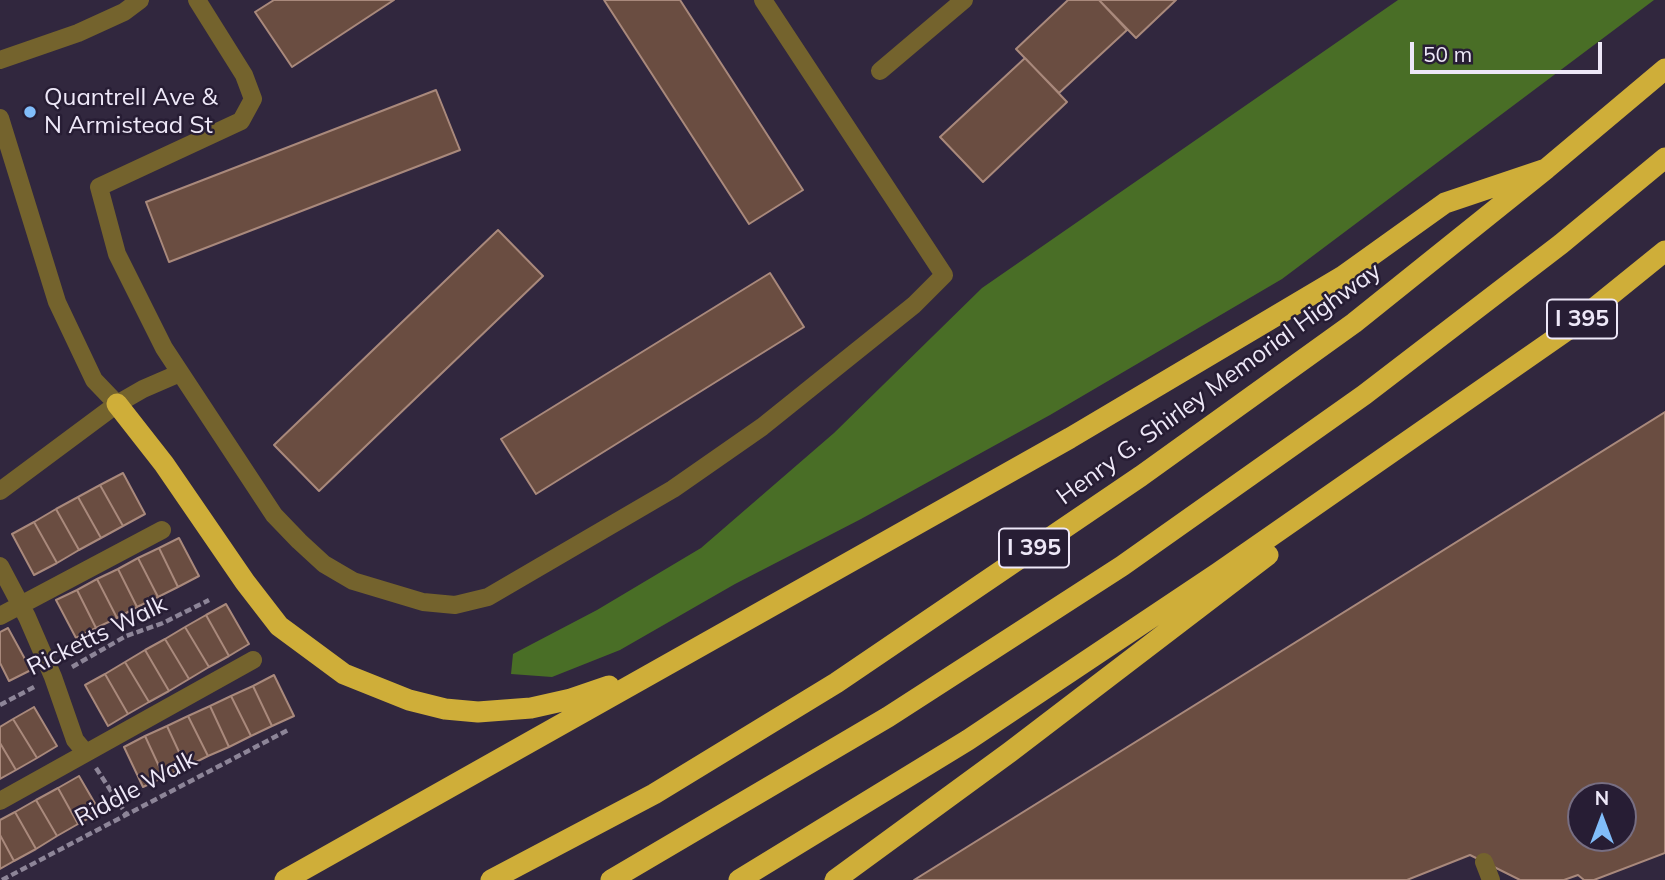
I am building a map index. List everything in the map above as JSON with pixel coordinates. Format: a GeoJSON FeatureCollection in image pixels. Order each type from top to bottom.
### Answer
{"type":"FeatureCollection","features":[{"type":"Feature","properties":{"kind":"highway","name":"Henry G. Shirley Memorial Highway"},"geometry":{"type":"LineString","coordinates":[[491,880],[654,794],[836,683],[1141,476],[1354,323],[1546,169],[1665,69]]}},
{"type":"Feature","properties":{"kind":"highway"},"geometry":{"type":"LineString","coordinates":[[611,880],[888,717],[1122,566],[1364,395],[1561,244],[1665,158]]}},
{"type":"Feature","properties":{"kind":"highway"},"geometry":{"type":"LineString","coordinates":[[285,880],[1013,471],[1343,276],[1446,204],[1546,169]]}},
{"type":"Feature","properties":{"kind":"highway","name":"I 395"},"geometry":{"type":"LineString","coordinates":[[738,880],[968,740],[1218,573],[1566,331],[1665,251]]}},
{"type":"Feature","properties":{"kind":"highway"},"geometry":{"type":"LineString","coordinates":[[835,880],[1010,752],[1495,382]]}},
{"type":"Feature","properties":{"kind":"highway"},"geometry":{"type":"LineString","coordinates":[[117,404],[164,464],[245,582],[279,626],[344,674],[374,687],[445,709],[478,712],[531,708],[610,686],[691,651]]}},
{"type":"Feature","properties":{"kind":"street"},"geometry":{"type":"LineString","coordinates":[[0,60],[78,33],[124,12],[140,0]]}},
{"type":"Feature","properties":{"kind":"street"},"geometry":{"type":"LineString","coordinates":[[197,0],[244,75],[253,99],[241,121],[99,187],[117,254],[164,348],[275,515],[299,541],[324,564],[353,581],[423,602],[455,605],[488,597],[673,489],[762,428],[914,305],[944,275],[763,0]]}},
{"type":"Feature","properties":{"kind":"street"},"geometry":{"type":"LineString","coordinates":[[880,71],[964,0]]}},
{"type":"Feature","properties":{"kind":"street"},"geometry":{"type":"LineString","coordinates":[[0,118],[57,302],[94,380],[117,404]]}},
{"type":"Feature","properties":{"kind":"street"},"geometry":{"type":"LineString","coordinates":[[0,491],[117,404],[180,373]]}},
{"type":"Feature","properties":{"kind":"street"},"geometry":{"type":"LineString","coordinates":[[0,617],[162,530]]}},
{"type":"Feature","properties":{"kind":"street"},"geometry":{"type":"LineString","coordinates":[[0,566],[21,605],[53,677],[75,740],[86,753]]}},
{"type":"Feature","properties":{"kind":"street"},"geometry":{"type":"LineString","coordinates":[[0,800],[253,660]]}},
{"type":"Feature","properties":{"kind":"street"},"geometry":{"type":"LineString","coordinates":[[1484,862],[1491,880]]}},
{"type":"Feature","properties":{"kind":"path","name":"Ricketts Walk"},"geometry":{"type":"LineString","coordinates":[[0,705],[126,636],[163,623],[209,600]]}},
{"type":"Feature","properties":{"kind":"path","name":"Riddle Walk"},"geometry":{"type":"LineString","coordinates":[[2,880],[288,730]]}},
{"type":"Feature","properties":{"kind":"path"},"geometry":{"type":"LineString","coordinates":[[86,753],[126,814]]}},
{"type":"Feature","properties":{"kind":"green space"},"geometry":{"type":"Polygon","coordinates":[[[1398,0],[1654,0],[1282,279],[1050,415],[861,519],[735,584],[620,650],[552,677],[511,674],[513,654],[597,610],[701,548],[834,433],[982,288],[1398,0]]]}},
{"type":"Feature","properties":{"kind":"building"},"geometry":{"type":"Polygon","coordinates":[[[274,0],[394,0],[292,67],[255,12],[274,0]]]}},
{"type":"Feature","properties":{"kind":"building"},"geometry":{"type":"Polygon","coordinates":[[[604,0],[680,0],[803,190],[749,224],[604,0]]]}},
{"type":"Feature","properties":{"kind":"building"},"geometry":{"type":"Polygon","coordinates":[[[1068,0],[1099,0],[1127,30],[1059,93],[1016,49],[1068,0]]]}},
{"type":"Feature","properties":{"kind":"building"},"geometry":{"type":"Polygon","coordinates":[[[1099,0],[1176,0],[1136,38],[1099,0]]]}},
{"type":"Feature","properties":{"kind":"building"},"geometry":{"type":"Polygon","coordinates":[[[1025,58],[1067,102],[983,182],[940,137],[1025,58]]]}},
{"type":"Feature","properties":{"kind":"building"},"geometry":{"type":"Polygon","coordinates":[[[436,90],[460,150],[169,262],[146,202],[436,90]]]}},
{"type":"Feature","properties":{"kind":"building"},"geometry":{"type":"Polygon","coordinates":[[[498,230],[543,276],[319,491],[274,445],[498,230]]]}},
{"type":"Feature","properties":{"kind":"building"},"geometry":{"type":"Polygon","coordinates":[[[770,273],[804,327],[536,494],[501,439],[770,273]]]}},
{"type":"Feature","properties":{"kind":"building"},"geometry":{"type":"Polygon","coordinates":[[[1665,412],[1665,853],[1594,880],[1584,880],[1578,875],[1564,880],[1520,880],[1470,855],[1407,880],[914,880],[1665,412]]]}},
{"type":"Feature","properties":{"kind":"building"},"geometry":{"type":"Polygon","coordinates":[[[123,473],[145,514],[123,526],[100,485],[123,473]]]}},
{"type":"Feature","properties":{"kind":"building"},"geometry":{"type":"Polygon","coordinates":[[[100,485],[123,526],[101,538],[78,497],[100,485]]]}},
{"type":"Feature","properties":{"kind":"building"},"geometry":{"type":"Polygon","coordinates":[[[78,497],[101,538],[79,550],[56,509],[78,497]]]}},
{"type":"Feature","properties":{"kind":"building"},"geometry":{"type":"Polygon","coordinates":[[[56,509],[79,550],[57,563],[34,522],[56,509]]]}},
{"type":"Feature","properties":{"kind":"building"},"geometry":{"type":"Polygon","coordinates":[[[34,522],[57,563],[34,575],[12,534],[34,522]]]}},
{"type":"Feature","properties":{"kind":"building"},"geometry":{"type":"Polygon","coordinates":[[[179,538],[199,576],[178,587],[159,548],[179,538]]]}},
{"type":"Feature","properties":{"kind":"building"},"geometry":{"type":"Polygon","coordinates":[[[159,548],[178,587],[158,597],[138,558],[159,548]]]}},
{"type":"Feature","properties":{"kind":"building"},"geometry":{"type":"Polygon","coordinates":[[[138,558],[158,597],[137,607],[118,569],[138,558]]]}},
{"type":"Feature","properties":{"kind":"building"},"geometry":{"type":"Polygon","coordinates":[[[118,569],[137,607],[117,618],[97,579],[118,569]]]}},
{"type":"Feature","properties":{"kind":"building"},"geometry":{"type":"Polygon","coordinates":[[[97,579],[117,618],[96,628],[77,590],[97,579]]]}},
{"type":"Feature","properties":{"kind":"building"},"geometry":{"type":"Polygon","coordinates":[[[77,590],[96,628],[76,638],[56,600],[77,590]]]}},
{"type":"Feature","properties":{"kind":"building"},"geometry":{"type":"Polygon","coordinates":[[[226,604],[249,644],[229,656],[206,615],[226,604]]]}},
{"type":"Feature","properties":{"kind":"building"},"geometry":{"type":"Polygon","coordinates":[[[206,615],[229,656],[209,667],[185,627],[206,615]]]}},
{"type":"Feature","properties":{"kind":"building"},"geometry":{"type":"Polygon","coordinates":[[[185,627],[209,667],[189,679],[165,639],[185,627]]]}},
{"type":"Feature","properties":{"kind":"building"},"geometry":{"type":"Polygon","coordinates":[[[8,628],[31,670],[9,681],[0,663],[0,632],[8,628]]]}},
{"type":"Feature","properties":{"kind":"building"},"geometry":{"type":"Polygon","coordinates":[[[165,639],[189,679],[169,691],[145,650],[165,639]]]}},
{"type":"Feature","properties":{"kind":"building"},"geometry":{"type":"Polygon","coordinates":[[[145,650],[169,691],[149,702],[125,662],[145,650]]]}},
{"type":"Feature","properties":{"kind":"building"},"geometry":{"type":"Polygon","coordinates":[[[125,662],[149,702],[128,714],[105,674],[125,662]]]}},
{"type":"Feature","properties":{"kind":"building"},"geometry":{"type":"Polygon","coordinates":[[[105,674],[128,714],[108,726],[85,685],[105,674]]]}},
{"type":"Feature","properties":{"kind":"building"},"geometry":{"type":"Polygon","coordinates":[[[274,675],[294,716],[272,726],[253,686],[274,675]]]}},
{"type":"Feature","properties":{"kind":"building"},"geometry":{"type":"Polygon","coordinates":[[[253,686],[272,726],[251,736],[231,696],[253,686]]]}},
{"type":"Feature","properties":{"kind":"building"},"geometry":{"type":"Polygon","coordinates":[[[231,696],[251,736],[229,747],[210,706],[231,696]]]}},
{"type":"Feature","properties":{"kind":"building"},"geometry":{"type":"Polygon","coordinates":[[[210,706],[229,747],[208,756],[188,716],[210,706]]]}},
{"type":"Feature","properties":{"kind":"building"},"geometry":{"type":"Polygon","coordinates":[[[34,707],[57,746],[37,758],[13,719],[34,707]]]}},
{"type":"Feature","properties":{"kind":"building"},"geometry":{"type":"Polygon","coordinates":[[[188,716],[208,756],[186,767],[167,726],[188,716]]]}},
{"type":"Feature","properties":{"kind":"building"},"geometry":{"type":"Polygon","coordinates":[[[13,719],[37,758],[16,770],[0,743],[0,727],[13,719]]]}},
{"type":"Feature","properties":{"kind":"building"},"geometry":{"type":"Polygon","coordinates":[[[167,726],[186,767],[164,777],[145,736],[167,726]]]}},
{"type":"Feature","properties":{"kind":"building"},"geometry":{"type":"Polygon","coordinates":[[[145,736],[164,777],[143,787],[124,747],[145,736]]]}},
{"type":"Feature","properties":{"kind":"building"},"geometry":{"type":"Polygon","coordinates":[[[0,743],[16,770],[0,779],[0,743]]]}},
{"type":"Feature","properties":{"kind":"building"},"geometry":{"type":"Polygon","coordinates":[[[79,776],[100,812],[78,824],[58,788],[79,776]]]}},
{"type":"Feature","properties":{"kind":"building"},"geometry":{"type":"Polygon","coordinates":[[[58,788],[78,824],[57,836],[36,800],[58,788]]]}},
{"type":"Feature","properties":{"kind":"building"},"geometry":{"type":"Polygon","coordinates":[[[36,800],[57,836],[36,849],[15,812],[36,800]]]}},
{"type":"Feature","properties":{"kind":"building"},"geometry":{"type":"Polygon","coordinates":[[[15,812],[36,849],[14,861],[0,835],[0,820],[15,812]]]}},
{"type":"Feature","properties":{"kind":"building"},"geometry":{"type":"Polygon","coordinates":[[[0,835],[14,861],[0,869],[0,835]]]}},
{"type":"Feature","properties":{"kind":"place","name":"Quantrell Ave & N Armistead St"},"geometry":{"type":"Point","coordinates":[30,112]}}]}
